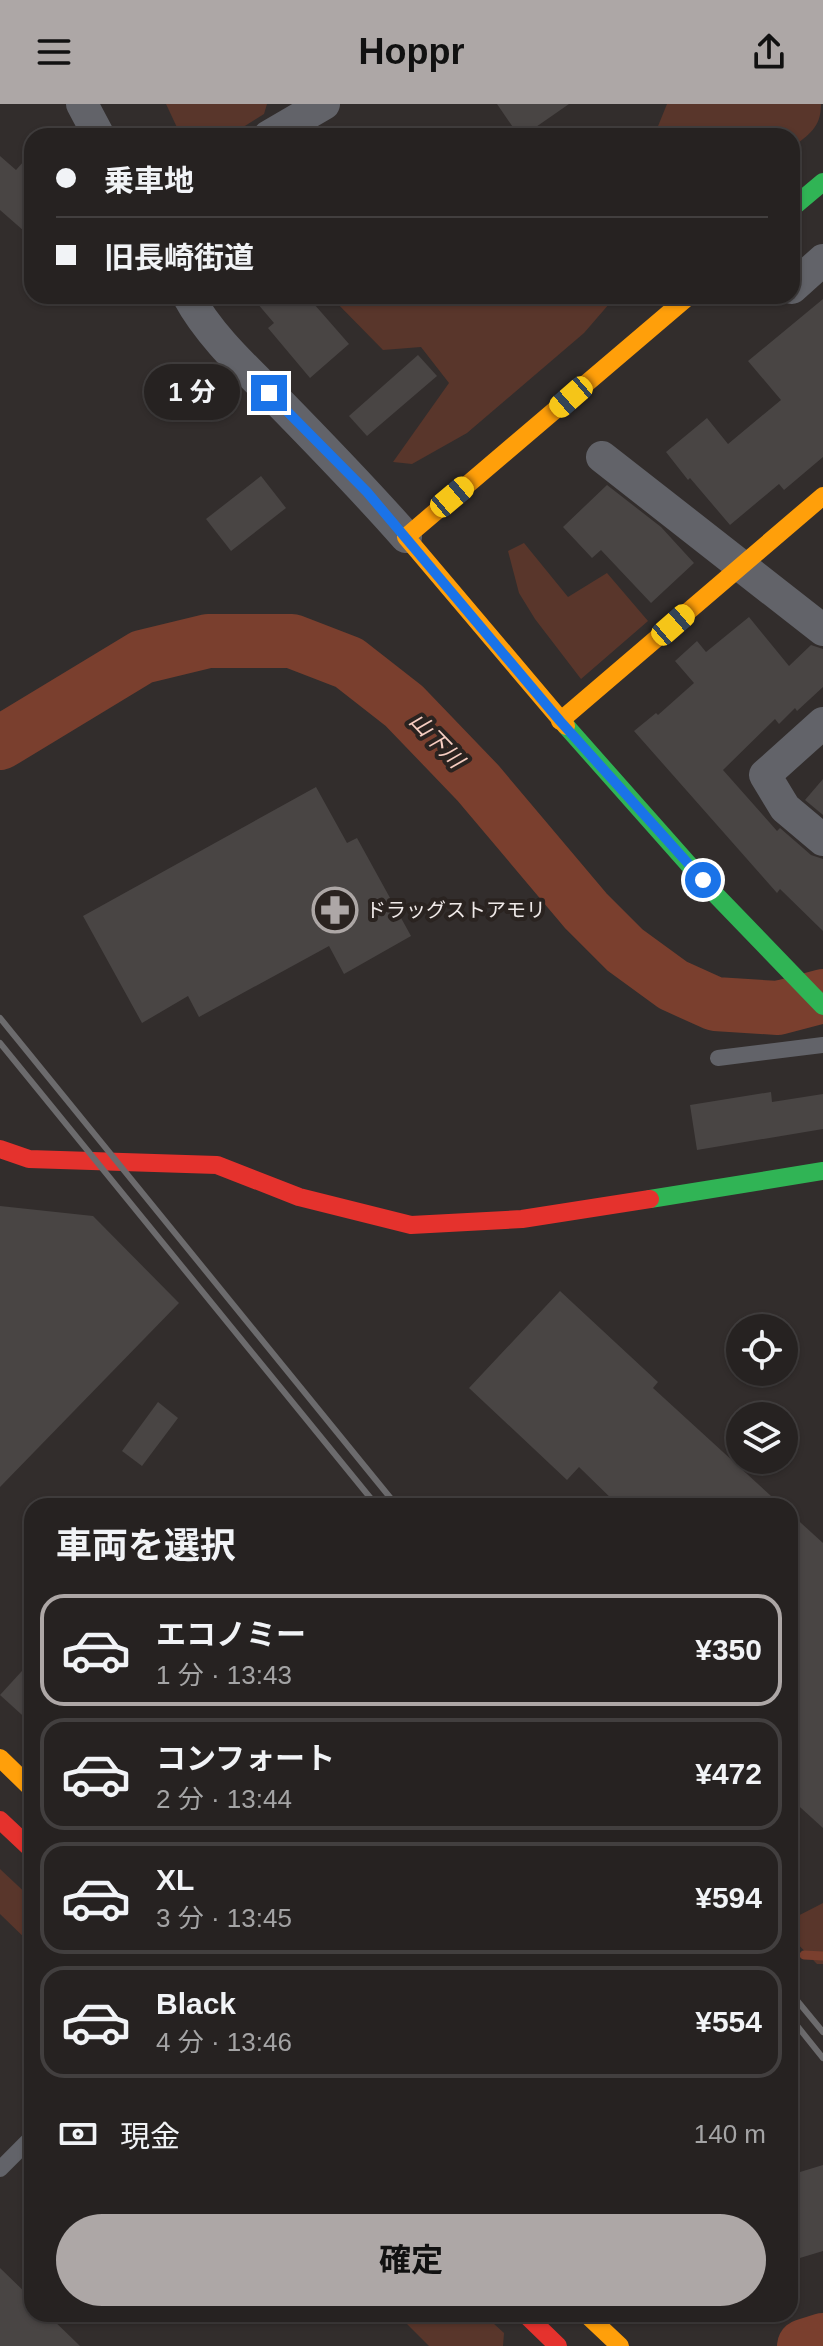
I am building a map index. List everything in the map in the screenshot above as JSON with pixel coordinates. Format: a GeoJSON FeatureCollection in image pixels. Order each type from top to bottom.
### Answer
{"type":"FeatureCollection","features":[{"type":"Feature","properties":{"kind":"main road"},"geometry":{"type":"LineString","coordinates":[[800,201],[823,182]]}},
{"type":"Feature","properties":{"kind":"main road"},"geometry":{"type":"LineString","coordinates":[[680,304],[406,537],[560,721],[764,947],[823,1006]]}},
{"type":"Feature","properties":{"kind":"main road"},"geometry":{"type":"LineString","coordinates":[[560,721],[823,496]]}},
{"type":"Feature","properties":{"kind":"main road"},"geometry":{"type":"LineString","coordinates":[[0,1149],[29,1159],[217,1165],[299,1197],[411,1225],[522,1219],[823,1171]]}},
{"type":"Feature","properties":{"kind":"main road"},"geometry":{"type":"LineString","coordinates":[[0,1758],[24,1781]]}},
{"type":"Feature","properties":{"kind":"main road"},"geometry":{"type":"LineString","coordinates":[[0,1820],[24,1842]]}},
{"type":"Feature","properties":{"kind":"main road"},"geometry":{"type":"LineString","coordinates":[[533,2322],[555,2345]]}},
{"type":"Feature","properties":{"kind":"main road"},"geometry":{"type":"LineString","coordinates":[[595,2322],[619,2345]]}},
{"type":"Feature","properties":{"kind":"street"},"geometry":{"type":"LineString","coordinates":[[82,104],[95,128]]}},
{"type":"Feature","properties":{"kind":"street"},"geometry":{"type":"LineString","coordinates":[[279,128],[307,107]]}},
{"type":"Feature","properties":{"kind":"street"},"geometry":{"type":"LineString","coordinates":[[800,281],[823,260]]}},
{"type":"Feature","properties":{"kind":"street"},"geometry":{"type":"LineString","coordinates":[[192,304],[230,353],[367,492],[406,537]]}},
{"type":"Feature","properties":{"kind":"street"},"geometry":{"type":"LineString","coordinates":[[602,457],[823,630]]}},
{"type":"Feature","properties":{"kind":"street"},"geometry":{"type":"LineString","coordinates":[[823,723],[765,775],[785,808],[823,840]]}},
{"type":"Feature","properties":{"kind":"lane"},"geometry":{"type":"LineString","coordinates":[[718,1058],[823,1045]]}},
{"type":"Feature","properties":{"kind":"lane"},"geometry":{"type":"LineString","coordinates":[[0,2169],[24,2145]]}},
{"type":"Feature","properties":{"kind":"shaded area"},"geometry":{"type":"Polygon","coordinates":[[[166,104],[267,104],[264,114],[242,128],[177,128],[166,104]]]}},
{"type":"Feature","properties":{"kind":"shaded area"},"geometry":{"type":"Polygon","coordinates":[[[667,104],[821,104],[816,125],[800,141],[800,128],[657,128],[667,104]]]}},
{"type":"Feature","properties":{"kind":"shaded area"},"geometry":{"type":"Polygon","coordinates":[[[338,304],[609,304],[584,333],[467,433],[412,464],[393,462],[449,383],[421,347],[383,350],[338,304]]]}},
{"type":"Feature","properties":{"kind":"shaded area"},"geometry":{"type":"Polygon","coordinates":[[[524,543],[568,597],[607,573],[648,621],[581,679],[519,593],[508,551],[524,543]]]}},
{"type":"Feature","properties":{"kind":"shaded area"},"geometry":{"type":"Polygon","coordinates":[[[0,1869],[24,1892],[24,1937],[0,1914],[0,1869]]]}},
{"type":"Feature","properties":{"kind":"shaded area"},"geometry":{"type":"Polygon","coordinates":[[[823,1903],[823,1964],[817,1964],[798,1944],[798,1916],[823,1903]]]}},
{"type":"Feature","properties":{"kind":"shaded area"},"geometry":{"type":"Polygon","coordinates":[[[405,2322],[492,2322],[504,2333],[503,2346],[429,2346],[405,2322]]]}},
{"type":"Feature","properties":{"kind":"building"},"geometry":{"type":"Polygon","coordinates":[[[497,104],[569,104],[534,128],[514,128],[497,104]]]}},
{"type":"Feature","properties":{"kind":"building"},"geometry":{"type":"Polygon","coordinates":[[[0,156],[16,170],[24,161],[24,231],[0,210],[0,156]]]}},
{"type":"Feature","properties":{"kind":"building"},"geometry":{"type":"Polygon","coordinates":[[[823,299],[823,457],[784,490],[779,484],[730,525],[666,452],[707,418],[728,444],[781,400],[748,361],[823,299]]]}},
{"type":"Feature","properties":{"kind":"building"},"geometry":{"type":"Polygon","coordinates":[[[258,304],[314,304],[349,344],[310,378],[268,328],[274,323],[258,304]]]}},
{"type":"Feature","properties":{"kind":"building"},"geometry":{"type":"Polygon","coordinates":[[[418,355],[437,376],[367,436],[349,416],[418,355]]]}},
{"type":"Feature","properties":{"kind":"building"},"geometry":{"type":"Polygon","coordinates":[[[261,476],[286,508],[231,551],[206,519],[261,476]]]}},
{"type":"Feature","properties":{"kind":"building"},"geometry":{"type":"Polygon","coordinates":[[[607,485],[661,527],[694,563],[651,603],[601,550],[592,558],[563,527],[607,485]]]}},
{"type":"Feature","properties":{"kind":"building"},"geometry":{"type":"Polygon","coordinates":[[[749,617],[789,666],[811,645],[823,649],[823,687],[779,724],[775,719],[723,770],[777,831],[780,828],[811,855],[823,859],[823,931],[780,889],[777,893],[634,731],[656,713],[658,715],[694,683],[675,661],[697,641],[706,652],[749,617]]]}},
{"type":"Feature","properties":{"kind":"building"},"geometry":{"type":"Polygon","coordinates":[[[823,779],[823,815],[805,800],[823,779]]]}},
{"type":"Feature","properties":{"kind":"building"},"geometry":{"type":"Polygon","coordinates":[[[316,787],[347,843],[357,838],[411,936],[344,974],[329,946],[199,1017],[188,996],[142,1023],[83,916],[316,787]]]}},
{"type":"Feature","properties":{"kind":"building"},"geometry":{"type":"Polygon","coordinates":[[[771,1092],[772,1102],[823,1094],[823,1129],[697,1150],[690,1105],[771,1092]]]}},
{"type":"Feature","properties":{"kind":"building"},"geometry":{"type":"Polygon","coordinates":[[[0,1206],[93,1216],[179,1303],[0,1487],[0,1206]]]}},
{"type":"Feature","properties":{"kind":"building"},"geometry":{"type":"Polygon","coordinates":[[[560,1291],[658,1382],[653,1388],[726,1455],[726,1474],[747,1474],[773,1498],[611,1498],[579,1467],[567,1480],[469,1388],[560,1291]]]}},
{"type":"Feature","properties":{"kind":"building"},"geometry":{"type":"Polygon","coordinates":[[[158,1402],[178,1418],[142,1466],[122,1451],[158,1402]]]}},
{"type":"Feature","properties":{"kind":"building"},"geometry":{"type":"Polygon","coordinates":[[[798,1520],[823,1543],[823,1828],[798,1805],[798,1520]]]}},
{"type":"Feature","properties":{"kind":"building"},"geometry":{"type":"Polygon","coordinates":[[[24,1669],[24,1717],[0,1695],[24,1669]]]}},
{"type":"Feature","properties":{"kind":"building"},"geometry":{"type":"Polygon","coordinates":[[[823,2165],[823,2251],[798,2259],[798,2173],[823,2165]]]}},
{"type":"Feature","properties":{"kind":"building"},"geometry":{"type":"Polygon","coordinates":[[[0,2268],[24,2291],[24,2322],[55,2322],[80,2346],[0,2346],[0,2268]]]}},
{"type":"Feature","properties":{"kind":"waterway","name":"山下川"},"geometry":{"type":"LineString","coordinates":[[0,743],[142,657],[208,641],[292,641],[349,663],[404,706],[478,783],[586,911],[625,950],[673,985],[715,1004],[778,1008],[823,996]]}},
{"type":"Feature","properties":{"kind":"waterway"},"geometry":{"type":"LineString","coordinates":[[804,1955],[823,1956]]}},
{"type":"Feature","properties":{"kind":"waterway"},"geometry":{"type":"LineString","coordinates":[[804,2346],[823,2340]]}},
{"type":"Feature","properties":{"kind":"railway"},"geometry":{"type":"LineString","coordinates":[[0,1018],[390,1498]]}},
{"type":"Feature","properties":{"kind":"railway"},"geometry":{"type":"LineString","coordinates":[[0,1043],[370,1498]]}},
{"type":"Feature","properties":{"kind":"railway"},"geometry":{"type":"LineString","coordinates":[[798,2002],[823,2032]]}},
{"type":"Feature","properties":{"kind":"railway"},"geometry":{"type":"LineString","coordinates":[[798,2027],[823,2058]]}},
{"type":"Feature","properties":{"kind":"traffic: fast"},"geometry":{"type":"LineString","coordinates":[[800,201],[823,182]]}},
{"type":"Feature","properties":{"kind":"traffic: fast"},"geometry":{"type":"LineString","coordinates":[[566,726],[714,893],[823,1006]]}},
{"type":"Feature","properties":{"kind":"traffic: fast"},"geometry":{"type":"LineString","coordinates":[[650,1199],[823,1171]]}},
{"type":"Feature","properties":{"kind":"traffic: slow"},"geometry":{"type":"LineString","coordinates":[[566,726],[406,537],[680,304]]}},
{"type":"Feature","properties":{"kind":"traffic: slow"},"geometry":{"type":"LineString","coordinates":[[560,721],[823,496]]}},
{"type":"Feature","properties":{"kind":"traffic: slow"},"geometry":{"type":"LineString","coordinates":[[0,1758],[24,1781]]}},
{"type":"Feature","properties":{"kind":"traffic: slow"},"geometry":{"type":"LineString","coordinates":[[594,2322],[620,2346]]}},
{"type":"Feature","properties":{"kind":"traffic: jam"},"geometry":{"type":"LineString","coordinates":[[0,1149],[29,1159],[217,1165],[299,1197],[411,1225],[522,1219],[650,1199]]}},
{"type":"Feature","properties":{"kind":"traffic: jam"},"geometry":{"type":"LineString","coordinates":[[0,1820],[24,1842]]}},
{"type":"Feature","properties":{"kind":"traffic: jam"},"geometry":{"type":"LineString","coordinates":[[533,2322],[558,2346]]}},
{"type":"Feature","properties":{"kind":"place","name":"ドラッグストアモリ"},"geometry":{"type":"Point","coordinates":[335,910]}},
{"type":"Feature","properties":{"kind":"route"},"geometry":{"type":"LineString","coordinates":[[269,393],[367,492],[560,721],[703,880]]}}]}
